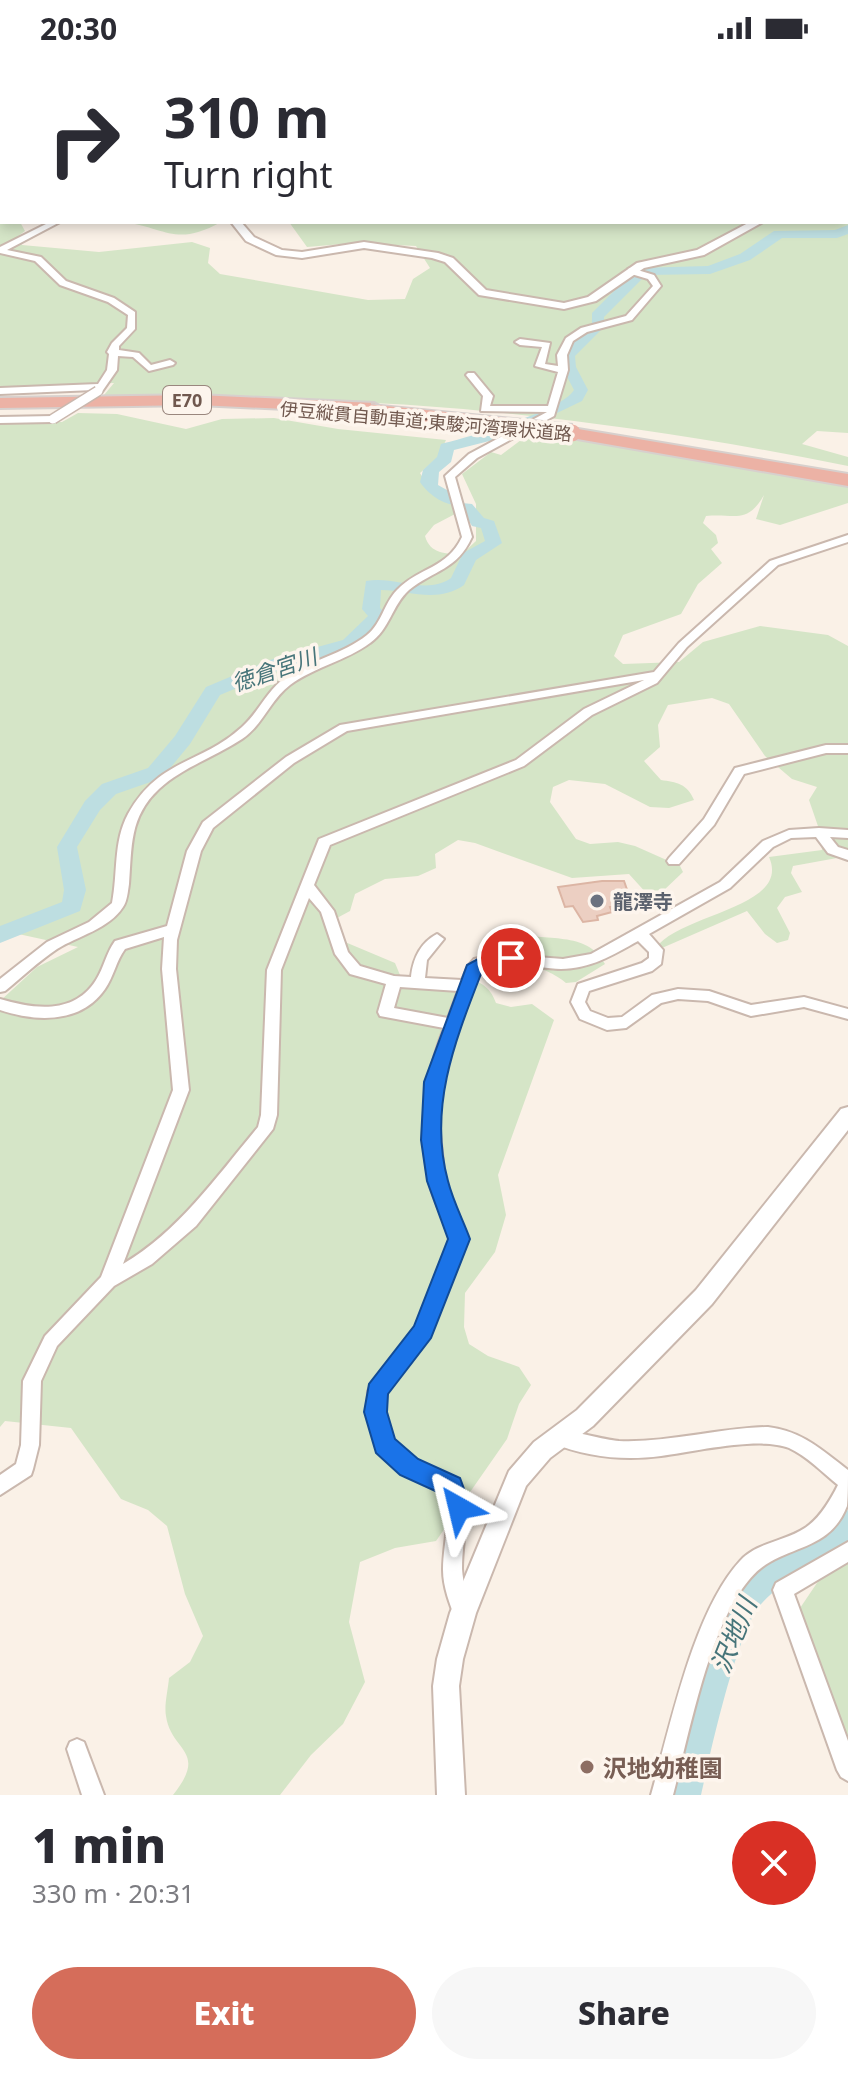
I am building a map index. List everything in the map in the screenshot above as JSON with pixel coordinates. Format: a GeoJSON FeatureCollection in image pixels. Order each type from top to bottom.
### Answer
{"type":"FeatureCollection","features":[{"type":"Feature","properties":{"kind":"highway","name":"伊豆縦貫自動車道;東駿河湾環状道路"},"geometry":{"type":"LineString","coordinates":[[0,403],[198,400],[372,411],[574,430],[848,471]]}},
{"type":"Feature","properties":{"kind":"highway","name":"伊豆縦貫自動車道;東駿河湾環状道路"},"geometry":{"type":"LineString","coordinates":[[0,409],[197,406],[372,411]]}},
{"type":"Feature","properties":{"kind":"highway","name":"伊豆縦貫自動車道;東駿河湾環状道路"},"geometry":{"type":"LineString","coordinates":[[574,430],[848,480]]}},
{"type":"Feature","properties":{"kind":"street"},"geometry":{"type":"LineString","coordinates":[[0,251],[52,224]]}},
{"type":"Feature","properties":{"kind":"street"},"geometry":{"type":"LineString","coordinates":[[238,224],[250,239],[280,253],[302,255],[364,245],[434,255],[449,260],[483,293],[554,306],[588,301],[631,271],[650,262],[700,253],[754,224]]}},
{"type":"Feature","properties":{"kind":"street"},"geometry":{"type":"LineString","coordinates":[[0,251],[38,259],[63,283],[111,300],[132,314],[131,329],[112,352],[112,370],[100,389],[53,419],[0,420]]}},
{"type":"Feature","properties":{"kind":"street"},"geometry":{"type":"LineString","coordinates":[[0,987],[34,958],[94,925],[118,905],[121,847],[127,826],[148,793],[180,769],[242,734],[259,717],[267,699],[284,683],[357,647],[375,634],[396,596],[451,562],[467,537],[450,476],[491,446],[547,418],[553,409],[563,370],[562,355],[569,340],[584,330],[629,318],[657,286],[651,277],[631,271]]}},
{"type":"Feature","properties":{"kind":"street"},"geometry":{"type":"LineString","coordinates":[[520,342],[547,345],[540,366],[563,370]]}},
{"type":"Feature","properties":{"kind":"street"},"geometry":{"type":"LineString","coordinates":[[112,352],[136,355],[149,368],[170,363]]}},
{"type":"Feature","properties":{"kind":"street"},"geometry":{"type":"LineString","coordinates":[[471,375],[488,396],[484,409],[553,409]]}},
{"type":"Feature","properties":{"kind":"street"},"geometry":{"type":"LineString","coordinates":[[0,391],[100,389]]}},
{"type":"Feature","properties":{"kind":"street"},"geometry":{"type":"LineString","coordinates":[[0,1486],[24,1469],[30,1445],[32,1381],[40,1358],[51,1341],[108,1281],[146,1259],[190,1221],[265,1129],[271,1084],[274,970],[320,848],[329,839],[520,763],[588,712],[653,680],[683,645],[774,563],[848,538]]}},
{"type":"Feature","properties":{"kind":"street"},"geometry":{"type":"LineString","coordinates":[[108,1281],[181,1090],[169,969],[172,929],[194,851],[208,825],[331,732],[660,672]]}},
{"type":"Feature","properties":{"kind":"street"},"geometry":{"type":"LineString","coordinates":[[674,861],[709,822],[739,771],[826,749],[848,749]]}},
{"type":"Feature","properties":{"kind":"street"},"geometry":{"type":"LineString","coordinates":[[819,832],[833,850],[848,855]]}},
{"type":"Feature","properties":{"kind":"street"},"geometry":{"type":"LineString","coordinates":[[463,1613],[453,1580],[459,1508],[451,1486],[409,1467],[395,1455],[385,1445],[376,1412],[377,1391],[423,1331],[459,1239],[437,1181],[430,1126],[434,1082],[473,970],[487,961],[583,962],[640,934],[725,885],[768,844],[789,834],[848,834]]}},
{"type":"Feature","properties":{"kind":"street"},"geometry":{"type":"LineString","coordinates":[[307,885],[327,911],[342,954],[355,970],[394,981],[466,986]]}},
{"type":"Feature","properties":{"kind":"street"},"geometry":{"type":"LineString","coordinates":[[0,1004],[35,1014],[72,1008],[93,995],[120,945],[172,929]]}},
{"type":"Feature","properties":{"kind":"street"},"geometry":{"type":"LineString","coordinates":[[640,934],[656,950],[656,960],[647,967],[583,988],[578,1002],[594,1020],[607,1024],[626,1022],[657,999],[678,994],[709,996],[751,1011],[804,1002],[848,1014]]}},
{"type":"Feature","properties":{"kind":"street"},"geometry":{"type":"LineString","coordinates":[[417,983],[420,959],[437,939]]}},
{"type":"Feature","properties":{"kind":"street"},"geometry":{"type":"LineString","coordinates":[[394,981],[385,1012],[452,1024]]}},
{"type":"Feature","properties":{"kind":"street"},"geometry":{"type":"LineString","coordinates":[[451,1795],[446,1686],[463,1613],[517,1479],[558,1437],[585,1418],[724,1275],[848,1115]]}},
{"type":"Feature","properties":{"kind":"street"},"geometry":{"type":"LineString","coordinates":[[558,1437],[587,1448],[606,1450],[669,1447],[729,1438],[794,1440],[848,1483],[824,1524],[805,1539],[779,1546],[749,1565],[720,1603],[662,1795]]}},
{"type":"Feature","properties":{"kind":"street"},"geometry":{"type":"LineString","coordinates":[[848,1551],[783,1590],[848,1770]]}},
{"type":"Feature","properties":{"kind":"street"},"geometry":{"type":"LineString","coordinates":[[77,1749],[93,1795]]}},
{"type":"Feature","properties":{"kind":"green space"},"geometry":{"type":"Polygon","coordinates":[[[0,224],[21,224],[25,231],[17,237],[22,245],[99,252],[192,242],[210,248],[208,263],[220,274],[368,300],[405,299],[413,279],[430,268],[416,246],[354,243],[307,247],[290,224],[848,224],[848,433],[817,431],[802,444],[848,457],[848,466],[671,434],[493,412],[348,402],[104,395],[114,383],[0,387],[0,224]]]}},
{"type":"Feature","properties":{"kind":"green space"},"geometry":{"type":"Polygon","coordinates":[[[133,224],[217,224],[182,235],[133,224]]]}},
{"type":"Feature","properties":{"kind":"green space"},"geometry":{"type":"Polygon","coordinates":[[[78,413],[117,414],[186,429],[222,419],[274,418],[338,429],[446,440],[438,457],[420,473],[432,494],[457,506],[455,514],[434,525],[425,536],[435,550],[450,554],[462,554],[476,541],[476,504],[462,474],[491,452],[501,455],[529,434],[581,441],[586,438],[848,484],[848,503],[780,525],[756,519],[764,495],[746,514],[706,516],[703,523],[716,535],[718,543],[711,549],[722,563],[698,584],[681,614],[623,635],[614,656],[623,664],[679,662],[703,642],[760,626],[828,635],[848,646],[848,856],[793,866],[791,873],[802,892],[785,897],[777,908],[790,933],[788,940],[777,943],[765,934],[747,911],[662,948],[659,944],[673,933],[752,898],[765,887],[772,874],[769,857],[822,850],[820,832],[809,800],[817,787],[792,779],[765,756],[729,704],[712,698],[668,705],[658,725],[660,747],[644,761],[661,780],[685,787],[694,800],[669,808],[650,807],[605,784],[569,780],[553,787],[550,802],[576,839],[590,844],[618,842],[635,846],[680,866],[683,872],[662,892],[648,895],[629,874],[572,878],[475,843],[458,840],[435,854],[436,868],[418,876],[385,879],[355,894],[350,911],[337,918],[331,928],[345,942],[395,963],[400,975],[418,978],[430,985],[460,980],[477,982],[485,986],[496,1003],[511,1007],[532,1004],[554,1020],[498,1175],[506,1215],[495,1252],[465,1293],[464,1327],[469,1344],[488,1356],[519,1367],[531,1385],[519,1404],[507,1439],[436,1541],[395,1548],[360,1562],[349,1622],[365,1682],[343,1724],[311,1755],[280,1795],[173,1795],[188,1769],[188,1760],[169,1728],[166,1716],[169,1678],[190,1662],[203,1636],[185,1594],[167,1526],[148,1510],[121,1499],[71,1428],[5,1421],[0,1427],[0,1001],[37,967],[78,947],[0,930],[0,423],[62,422],[78,413]]]}},
{"type":"Feature","properties":{"kind":"green space"},"geometry":{"type":"Polygon","coordinates":[[[513,933],[564,939],[588,946],[605,964],[576,982],[566,983],[553,974],[528,966],[506,971],[491,969],[491,946],[499,937],[513,933]]]}},
{"type":"Feature","properties":{"kind":"green space"},"geometry":{"type":"Polygon","coordinates":[[[848,1537],[848,1763],[794,1617],[848,1537]]]}},
{"type":"Feature","properties":{"kind":"building","name":"龍澤寺"},"geometry":{"type":"Polygon","coordinates":[[[624,881],[632,904],[610,907],[612,912],[597,916],[598,920],[583,922],[573,906],[565,907],[558,887],[624,881]]]}},
{"type":"Feature","properties":{"kind":"waterway","name":"徳倉宮川"},"geometry":{"type":"LineString","coordinates":[[557,409],[577,398],[581,390],[569,367],[568,355],[599,324],[597,316],[642,271],[710,270],[745,257],[779,234],[837,234],[848,229]]}},
{"type":"Feature","properties":{"kind":"waterway","name":"徳倉宮川"},"geometry":{"type":"LineString","coordinates":[[455,501],[432,488],[428,482],[431,470],[445,459],[447,447],[504,433],[546,412]]}},
{"type":"Feature","properties":{"kind":"waterway","name":"徳倉宮川"},"geometry":{"type":"LineString","coordinates":[[412,589],[433,591],[451,586],[458,581],[469,557],[494,543],[488,525],[478,522],[466,507]]}},
{"type":"Feature","properties":{"kind":"waterway","name":"徳倉宮川"},"geometry":{"type":"LineString","coordinates":[[0,935],[72,906],[75,890],[67,847],[92,806],[109,789],[155,773],[183,740],[213,691],[277,664],[306,659],[349,644],[379,616],[371,609],[372,585],[402,585]]}},
{"type":"Feature","properties":{"kind":"waterway","name":"沢地川"},"geometry":{"type":"LineString","coordinates":[[684,1795],[700,1728],[739,1607],[762,1581],[835,1536],[848,1524]]}},
{"type":"Feature","properties":{"kind":"place","name":"龍澤寺"},"geometry":{"type":"Point","coordinates":[597,901]}},
{"type":"Feature","properties":{"kind":"place","name":"沢地幼稚園"},"geometry":{"type":"Point","coordinates":[587,1767]}},
{"type":"Feature","properties":{"kind":"route"},"geometry":{"type":"LineString","coordinates":[[459,1508],[451,1486],[444,1480],[409,1467],[385,1445],[376,1412],[377,1391],[384,1377],[423,1331],[459,1239],[437,1181],[431,1140],[434,1082],[444,1045],[473,970],[479,963],[511,958]]}}]}
